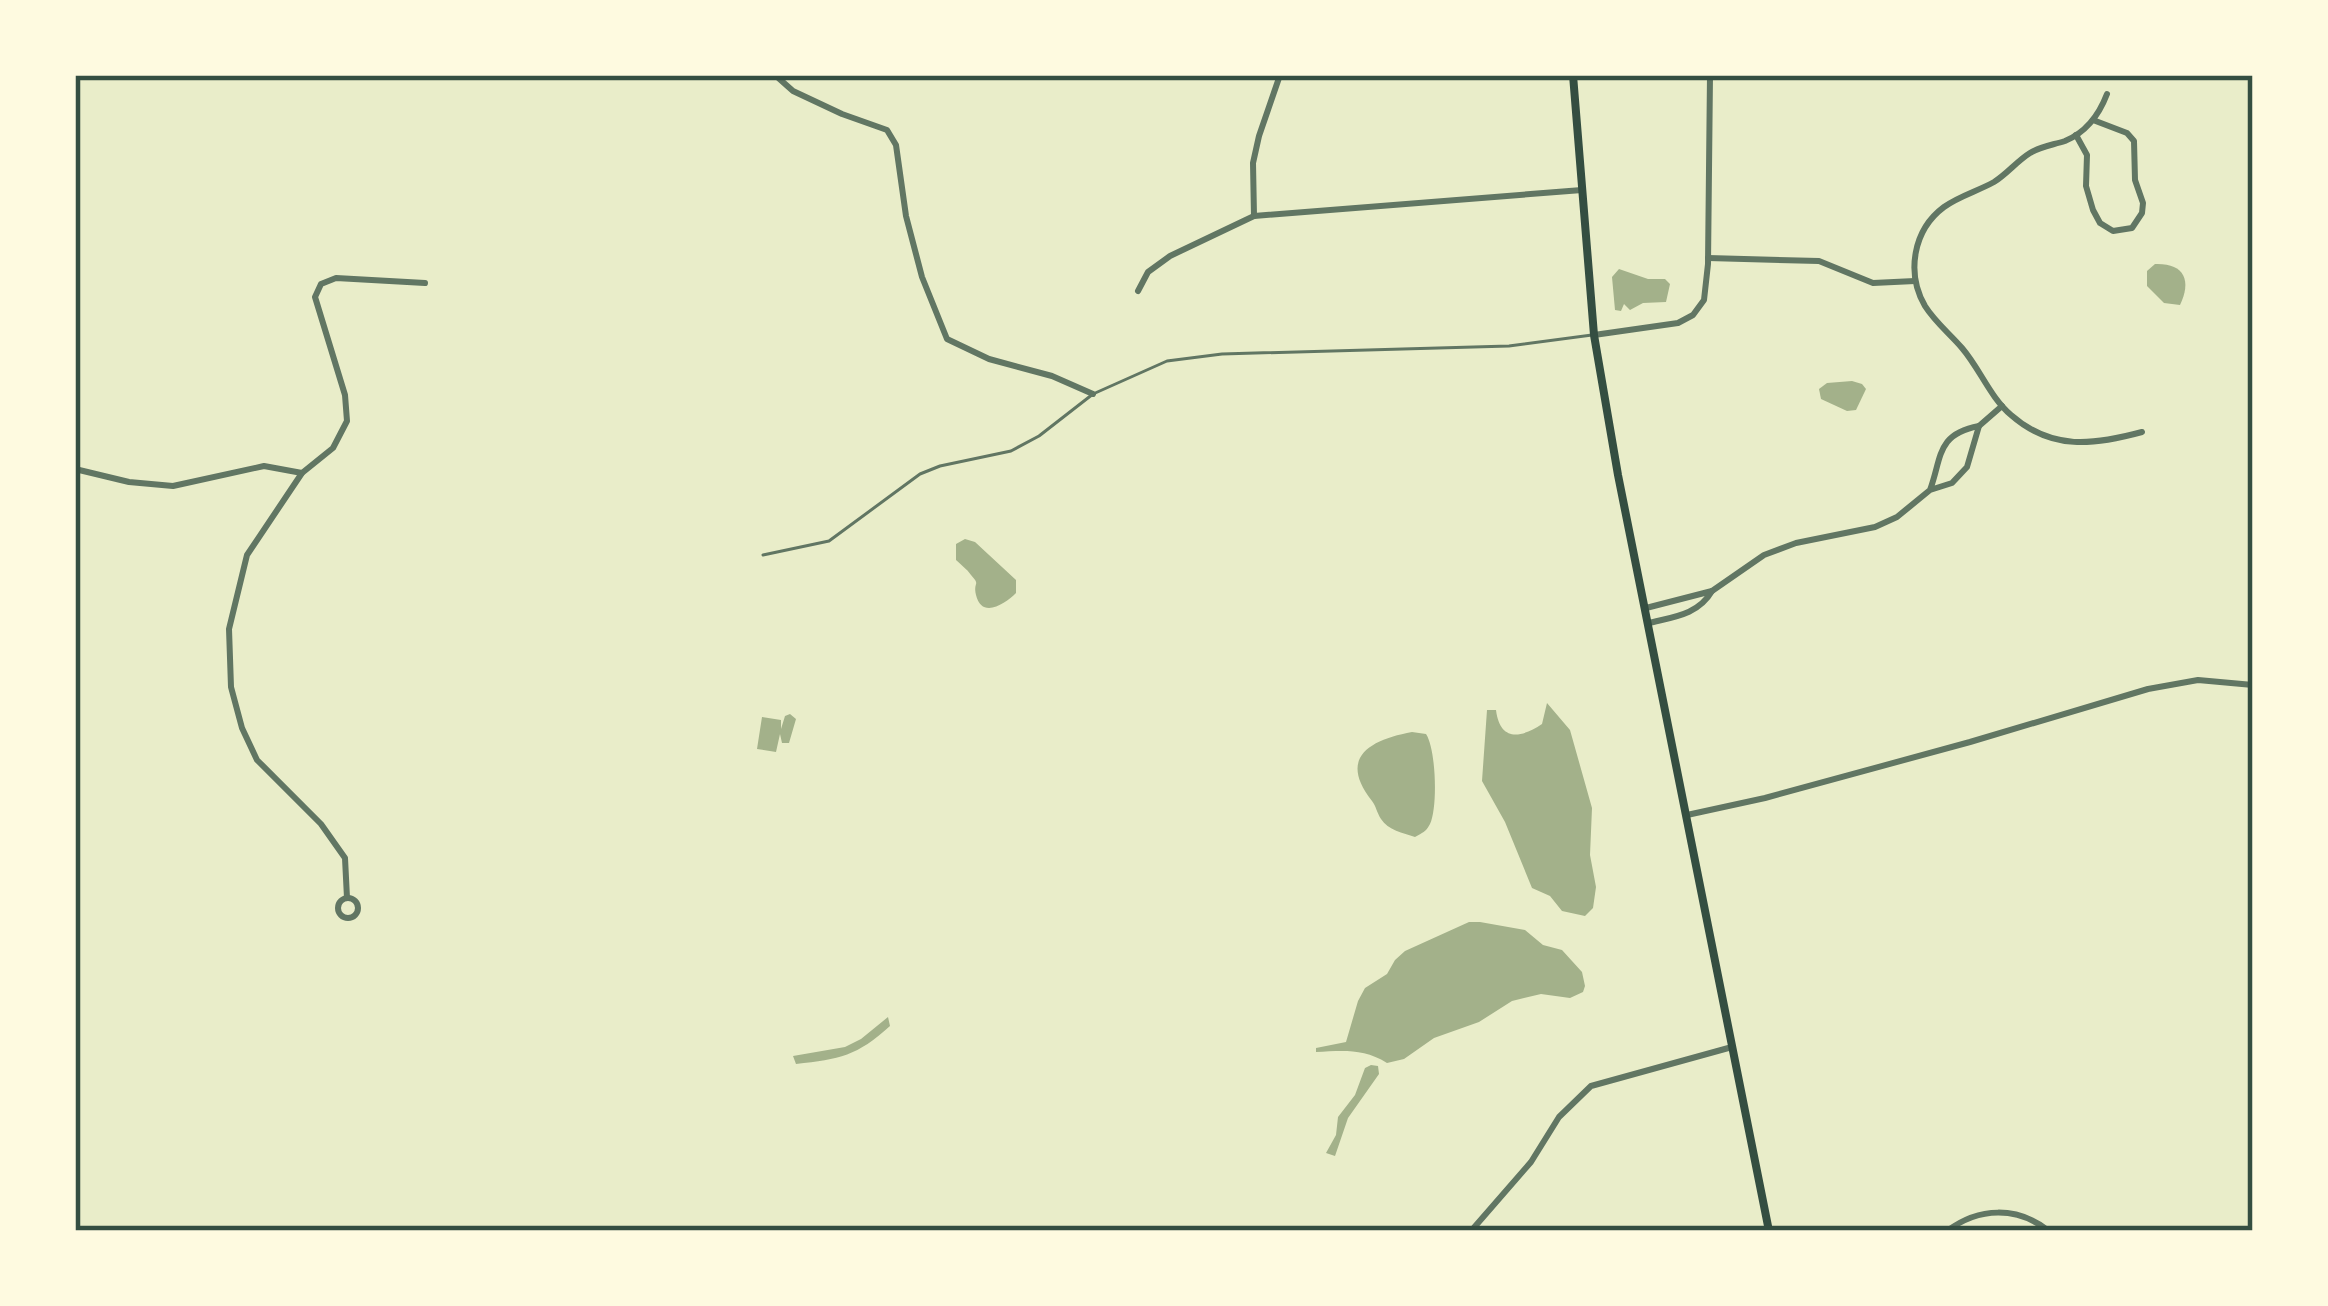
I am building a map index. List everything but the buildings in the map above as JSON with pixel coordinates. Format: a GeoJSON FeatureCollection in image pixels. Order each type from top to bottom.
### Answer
{"type":"FeatureCollection","features":[{"type":"Feature","properties":{"kind":"main road"},"geometry":{"type":"LineString","coordinates":[[1573,75],[1594,335],[1768,1231]]}},
{"type":"Feature","properties":{"kind":"street"},"geometry":{"type":"LineString","coordinates":[[775,75],[793,91],[887,130],[896,145],[906,216],[922,277],[947,339],[1093,394]]}},
{"type":"Feature","properties":{"kind":"street"},"geometry":{"type":"LineString","coordinates":[[1254,216],[1253,163],[1280,75]]}},
{"type":"Feature","properties":{"kind":"street"},"geometry":{"type":"LineString","coordinates":[[1594,335],[1671,324],[1690,317],[1704,300],[1710,75]]}},
{"type":"Feature","properties":{"kind":"street"},"geometry":{"type":"LineString","coordinates":[[2107,94],[2093,120],[2076,135],[2034,151],[1995,181],[1940,210],[1918,243],[1914,262],[1916,281],[1930,313],[1968,356],[2002,406],[2030,428],[2063,441],[2099,442],[2142,432]]}},
{"type":"Feature","properties":{"kind":"street"},"geometry":{"type":"LineString","coordinates":[[2076,135],[2087,155],[2086,185],[2098,220],[2113,231],[2132,228],[2144,208],[2135,180],[2134,141],[2093,120]]}},
{"type":"Feature","properties":{"kind":"street"},"geometry":{"type":"LineString","coordinates":[[1138,291],[1148,272],[1170,256],[1254,216],[1582,190]]}},
{"type":"Feature","properties":{"kind":"street"},"geometry":{"type":"LineString","coordinates":[[1708,258],[1819,261],[1873,283],[1916,281]]}},
{"type":"Feature","properties":{"kind":"street"},"geometry":{"type":"LineString","coordinates":[[347,898],[345,857],[322,824],[257,760],[242,728],[231,687],[229,629],[247,555],[302,473],[333,448],[347,421],[345,395],[314,297],[321,284],[336,278],[425,283]]}},
{"type":"Feature","properties":{"kind":"street"},"geometry":{"type":"LineString","coordinates":[[1930,490],[1947,442],[2002,406]]}},
{"type":"Feature","properties":{"kind":"street"},"geometry":{"type":"LineString","coordinates":[[1646,608],[1712,591],[1764,555],[1796,543],[1881,525],[1903,513],[1930,490],[1950,484],[1964,472],[1978,426]]}},
{"type":"Feature","properties":{"kind":"street"},"geometry":{"type":"LineString","coordinates":[[75,470],[173,486],[264,466],[302,473]]}},
{"type":"Feature","properties":{"kind":"street"},"geometry":{"type":"LineString","coordinates":[[1648,623],[1691,612],[1712,591]]}},
{"type":"Feature","properties":{"kind":"street"},"geometry":{"type":"LineString","coordinates":[[1687,815],[1970,742],[2148,689],[2198,680],[2253,685]]}},
{"type":"Feature","properties":{"kind":"street"},"geometry":{"type":"LineString","coordinates":[[1471,1231],[1531,1162],[1559,1117],[1591,1086],[1732,1047]]}},
{"type":"Feature","properties":{"kind":"street"},"geometry":{"type":"LineString","coordinates":[[1947,1231],[1968,1217],[1996,1212],[2023,1216],[2049,1231]]}},
{"type":"Feature","properties":{"kind":"lane"},"geometry":{"type":"LineString","coordinates":[[763,555],[829,541],[911,479],[933,468],[1011,451],[1039,436],[1093,394],[1154,365],[1189,356],[1509,346],[1594,335]]}},
{"type":"Feature","properties":{"kind":"shaded area"},"geometry":{"type":"Polygon","coordinates":[[[2155,264],[2173,266],[2183,275],[2180,305],[2164,303],[2147,286],[2147,271],[2155,264]]]}},
{"type":"Feature","properties":{"kind":"shaded area"},"geometry":{"type":"Polygon","coordinates":[[[1619,269],[1648,279],[1665,279],[1670,284],[1666,302],[1643,303],[1630,310],[1624,304],[1621,311],[1615,310],[1612,277],[1619,269]]]}},
{"type":"Feature","properties":{"kind":"shaded area"},"geometry":{"type":"Polygon","coordinates":[[[1852,381],[1866,389],[1856,410],[1847,411],[1821,399],[1819,389],[1827,383],[1852,381]]]}},
{"type":"Feature","properties":{"kind":"shaded area"},"geometry":{"type":"Polygon","coordinates":[[[965,539],[975,542],[1016,580],[1016,593],[1001,605],[989,608],[979,603],[976,581],[956,560],[956,544],[965,539]]]}},
{"type":"Feature","properties":{"kind":"shaded area"},"geometry":{"type":"Polygon","coordinates":[[[1547,703],[1570,730],[1592,808],[1590,855],[1596,887],[1593,908],[1585,916],[1562,911],[1550,896],[1532,888],[1482,781],[1487,710],[1496,710],[1507,732],[1519,734],[1542,724],[1547,703]]]}},
{"type":"Feature","properties":{"kind":"shaded area"},"geometry":{"type":"Polygon","coordinates":[[[790,714],[796,719],[789,743],[782,743],[780,734],[776,752],[757,749],[762,717],[781,720],[781,729],[790,714]]]}},
{"type":"Feature","properties":{"kind":"shaded area"},"geometry":{"type":"Polygon","coordinates":[[[1412,732],[1426,734],[1435,778],[1430,824],[1415,837],[1384,823],[1358,773],[1358,762],[1371,746],[1412,732]]]}},
{"type":"Feature","properties":{"kind":"shaded area"},"geometry":{"type":"Polygon","coordinates":[[[1469,922],[1525,930],[1543,945],[1562,950],[1582,972],[1583,992],[1570,998],[1541,994],[1512,1001],[1479,1022],[1434,1038],[1404,1059],[1387,1063],[1361,1053],[1316,1052],[1316,1048],[1346,1042],[1365,988],[1387,974],[1405,951],[1469,922]]]}},
{"type":"Feature","properties":{"kind":"shaded area"},"geometry":{"type":"Polygon","coordinates":[[[888,1017],[890,1026],[857,1050],[796,1064],[793,1056],[845,1047],[888,1017]]]}},
{"type":"Feature","properties":{"kind":"shaded area"},"geometry":{"type":"Polygon","coordinates":[[[1371,1065],[1378,1066],[1379,1074],[1348,1118],[1335,1156],[1326,1153],[1336,1135],[1338,1117],[1371,1065]]]}}]}
